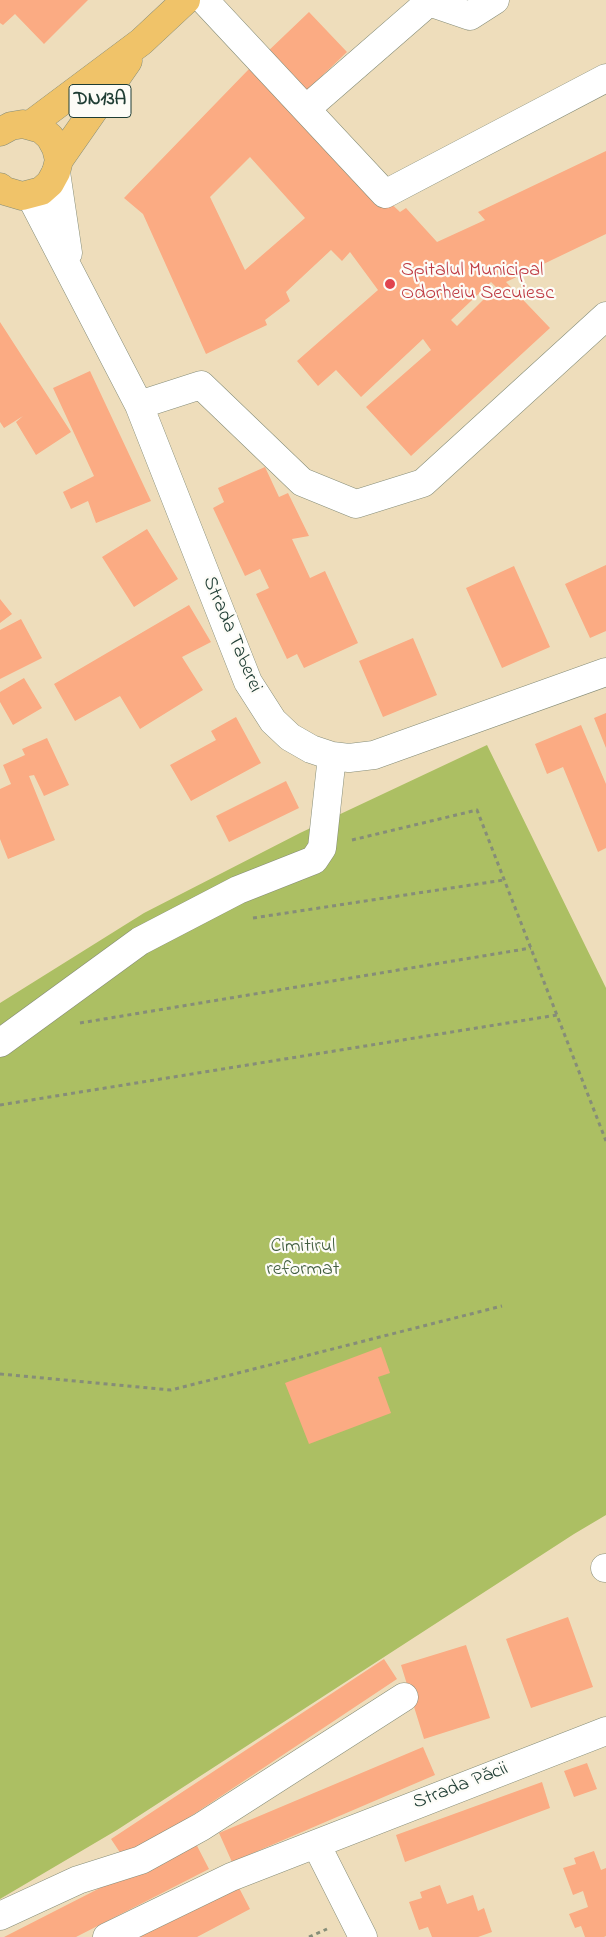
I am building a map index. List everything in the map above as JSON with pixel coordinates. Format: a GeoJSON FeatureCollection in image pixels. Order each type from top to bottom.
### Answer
{"type":"FeatureCollection","features":[{"type":"Feature","properties":{"kind":"main road","name":"DN13A"},"geometry":{"type":"LineString","coordinates":[[13,124],[141,42],[186,0]]}},
{"type":"Feature","properties":{"kind":"main road","name":"DN13A"},"geometry":{"type":"LineString","coordinates":[[11,195],[41,191],[50,183],[58,166],[141,42]]}},
{"type":"Feature","properties":{"kind":"main road","name":"DN13A"},"geometry":{"type":"LineString","coordinates":[[13,124],[41,129],[50,137],[56,148],[58,166]]}},
{"type":"Feature","properties":{"kind":"street"},"geometry":{"type":"LineString","coordinates":[[204,0],[385,194],[606,78]]}},
{"type":"Feature","properties":{"kind":"street"},"geometry":{"type":"LineString","coordinates":[[306,109],[429,2],[470,16],[495,0]]}},
{"type":"Feature","properties":{"kind":"street"},"geometry":{"type":"LineString","coordinates":[[58,166],[71,274]]}},
{"type":"Feature","properties":{"kind":"street","name":"Strada Taberei"},"geometry":{"type":"LineString","coordinates":[[11,195],[71,274],[139,405],[248,682],[273,721],[290,737],[311,749],[332,756],[349,758],[374,755],[606,672]]}},
{"type":"Feature","properties":{"kind":"street"},"geometry":{"type":"LineString","coordinates":[[139,405],[201,385],[302,482],[356,504],[423,482],[606,316]]}},
{"type":"Feature","properties":{"kind":"street"},"geometry":{"type":"LineString","coordinates":[[0,1043],[140,942],[238,890],[314,860],[322,848],[332,756]]}},
{"type":"Feature","properties":{"kind":"street"},"geometry":{"type":"LineString","coordinates":[[0,1916],[90,1875],[141,1860],[201,1827],[404,1697]]}},
{"type":"Feature","properties":{"kind":"street","name":"Strada Păcii"},"geometry":{"type":"LineString","coordinates":[[107,1937],[231,1877],[606,1731]]}},
{"type":"Feature","properties":{"kind":"street"},"geometry":{"type":"LineString","coordinates":[[316,1844],[363,1937]]}},
{"type":"Feature","properties":{"kind":"path"},"geometry":{"type":"LineString","coordinates":[[322,848],[477,810],[606,1141]]}},
{"type":"Feature","properties":{"kind":"path"},"geometry":{"type":"LineString","coordinates":[[243,920],[504,880]]}},
{"type":"Feature","properties":{"kind":"path"},"geometry":{"type":"LineString","coordinates":[[71,1024],[531,948]]}},
{"type":"Feature","properties":{"kind":"path"},"geometry":{"type":"LineString","coordinates":[[0,1105],[557,1016]]}},
{"type":"Feature","properties":{"kind":"path"},"geometry":{"type":"LineString","coordinates":[[0,1374],[171,1390],[502,1306]]}},
{"type":"Feature","properties":{"kind":"green space","name":"Cimitirul reformat"},"geometry":{"type":"Polygon","coordinates":[[[487,745],[606,988],[606,1515],[117,1830],[0,1899],[0,1003],[144,913],[300,833],[487,745]]]}},
{"type":"Feature","properties":{"kind":"building"},"geometry":{"type":"Polygon","coordinates":[[[0,0],[88,0],[44,44],[15,14],[3,25],[0,23],[0,0]]]}},
{"type":"Feature","properties":{"kind":"building"},"geometry":{"type":"Polygon","coordinates":[[[309,12],[347,52],[302,95],[264,55],[309,12]]]}},
{"type":"Feature","properties":{"kind":"building"},"geometry":{"type":"Polygon","coordinates":[[[249,69],[400,212],[406,208],[437,242],[485,220],[478,212],[606,151],[606,234],[506,282],[550,328],[411,456],[366,407],[431,350],[423,339],[361,397],[336,370],[318,386],[297,361],[378,290],[350,252],[342,261],[331,250],[286,292],[290,301],[265,320],[267,325],[206,354],[143,214],[124,198],[249,69]],[[250,157],[210,197],[245,270],[305,218],[250,157]],[[491,282],[451,320],[457,326],[496,287],[491,282]]]}},
{"type":"Feature","properties":{"kind":"building"},"geometry":{"type":"Polygon","coordinates":[[[0,322],[71,432],[36,455],[16,422],[23,416],[4,428],[0,422],[0,322]]]}},
{"type":"Feature","properties":{"kind":"building"},"geometry":{"type":"Polygon","coordinates":[[[90,371],[151,501],[96,523],[88,501],[71,509],[63,492],[94,476],[53,388],[90,371]]]}},
{"type":"Feature","properties":{"kind":"building"},"geometry":{"type":"Polygon","coordinates":[[[265,467],[279,497],[288,493],[309,536],[292,539],[310,578],[325,571],[358,643],[304,668],[297,654],[287,659],[256,594],[269,588],[260,569],[245,576],[213,508],[224,502],[218,488],[265,467]]]}},
{"type":"Feature","properties":{"kind":"building"},"geometry":{"type":"Polygon","coordinates":[[[147,529],[178,579],[134,607],[102,557],[147,529]]]}},
{"type":"Feature","properties":{"kind":"building"},"geometry":{"type":"Polygon","coordinates":[[[606,565],[606,631],[590,638],[565,584],[606,565]]]}},
{"type":"Feature","properties":{"kind":"building"},"geometry":{"type":"Polygon","coordinates":[[[514,566],[550,647],[502,668],[466,588],[514,566]]]}},
{"type":"Feature","properties":{"kind":"building"},"geometry":{"type":"Polygon","coordinates":[[[0,599],[12,614],[0,623],[0,599]]]}},
{"type":"Feature","properties":{"kind":"building"},"geometry":{"type":"Polygon","coordinates":[[[189,605],[211,642],[182,657],[203,690],[140,729],[120,696],[75,721],[54,684],[189,605]]]}},
{"type":"Feature","properties":{"kind":"building"},"geometry":{"type":"Polygon","coordinates":[[[21,619],[42,658],[0,679],[0,630],[21,619]]]}},
{"type":"Feature","properties":{"kind":"building"},"geometry":{"type":"Polygon","coordinates":[[[413,638],[437,695],[383,717],[359,661],[413,638]]]}},
{"type":"Feature","properties":{"kind":"building"},"geometry":{"type":"Polygon","coordinates":[[[24,678],[42,708],[13,725],[0,702],[0,692],[24,678]]]}},
{"type":"Feature","properties":{"kind":"building"},"geometry":{"type":"Polygon","coordinates":[[[606,713],[606,748],[594,718],[606,713]]]}},
{"type":"Feature","properties":{"kind":"building"},"geometry":{"type":"Polygon","coordinates":[[[236,717],[261,763],[191,801],[170,765],[216,740],[211,731],[236,717]]]}},
{"type":"Feature","properties":{"kind":"building"},"geometry":{"type":"Polygon","coordinates":[[[581,725],[606,784],[606,848],[598,852],[563,767],[547,774],[535,744],[581,725]]]}},
{"type":"Feature","properties":{"kind":"building"},"geometry":{"type":"Polygon","coordinates":[[[47,738],[69,785],[44,796],[34,775],[29,776],[55,840],[8,859],[0,839],[0,789],[11,784],[3,765],[25,755],[22,749],[47,738]]]}},
{"type":"Feature","properties":{"kind":"building"},"geometry":{"type":"Polygon","coordinates":[[[286,781],[299,808],[229,842],[216,816],[286,781]]]}},
{"type":"Feature","properties":{"kind":"building"},"geometry":{"type":"Polygon","coordinates":[[[381,1347],[390,1373],[378,1377],[391,1413],[309,1444],[285,1383],[381,1347]]]}},
{"type":"Feature","properties":{"kind":"building"},"geometry":{"type":"Polygon","coordinates":[[[568,1617],[593,1687],[531,1708],[506,1639],[568,1617]]]}},
{"type":"Feature","properties":{"kind":"building"},"geometry":{"type":"Polygon","coordinates":[[[466,1645],[490,1718],[424,1739],[401,1665],[466,1645]]]}},
{"type":"Feature","properties":{"kind":"building"},"geometry":{"type":"Polygon","coordinates":[[[384,1659],[397,1679],[125,1860],[111,1839],[384,1659]]]}},
{"type":"Feature","properties":{"kind":"building"},"geometry":{"type":"Polygon","coordinates":[[[423,1747],[435,1775],[232,1862],[219,1833],[423,1747]]]}},
{"type":"Feature","properties":{"kind":"building"},"geometry":{"type":"Polygon","coordinates":[[[587,1763],[597,1789],[574,1797],[564,1771],[587,1763]]]}},
{"type":"Feature","properties":{"kind":"building"},"geometry":{"type":"Polygon","coordinates":[[[542,1782],[550,1808],[405,1862],[396,1835],[542,1782]]]}},
{"type":"Feature","properties":{"kind":"building"},"geometry":{"type":"Polygon","coordinates":[[[194,1840],[209,1869],[76,1937],[4,1937],[194,1840]]]}},
{"type":"Feature","properties":{"kind":"building"},"geometry":{"type":"Polygon","coordinates":[[[594,1851],[601,1870],[606,1868],[606,1936],[604,1937],[585,1937],[581,1926],[575,1928],[569,1914],[588,1907],[583,1891],[573,1895],[563,1868],[576,1864],[574,1858],[594,1851]]]}},
{"type":"Feature","properties":{"kind":"building"},"geometry":{"type":"Polygon","coordinates":[[[237,1884],[250,1909],[197,1937],[136,1937],[237,1884]]]}},
{"type":"Feature","properties":{"kind":"building"},"geometry":{"type":"Polygon","coordinates":[[[440,1885],[447,1904],[473,1895],[478,1911],[484,1908],[492,1932],[478,1937],[432,1937],[428,1927],[419,1930],[409,1902],[422,1898],[420,1892],[440,1885]]]}},
{"type":"Feature","properties":{"kind":"place","name":"Spitalul Municipal Odorheiu Secuiesc"},"geometry":{"type":"Point","coordinates":[390,284]}}]}
